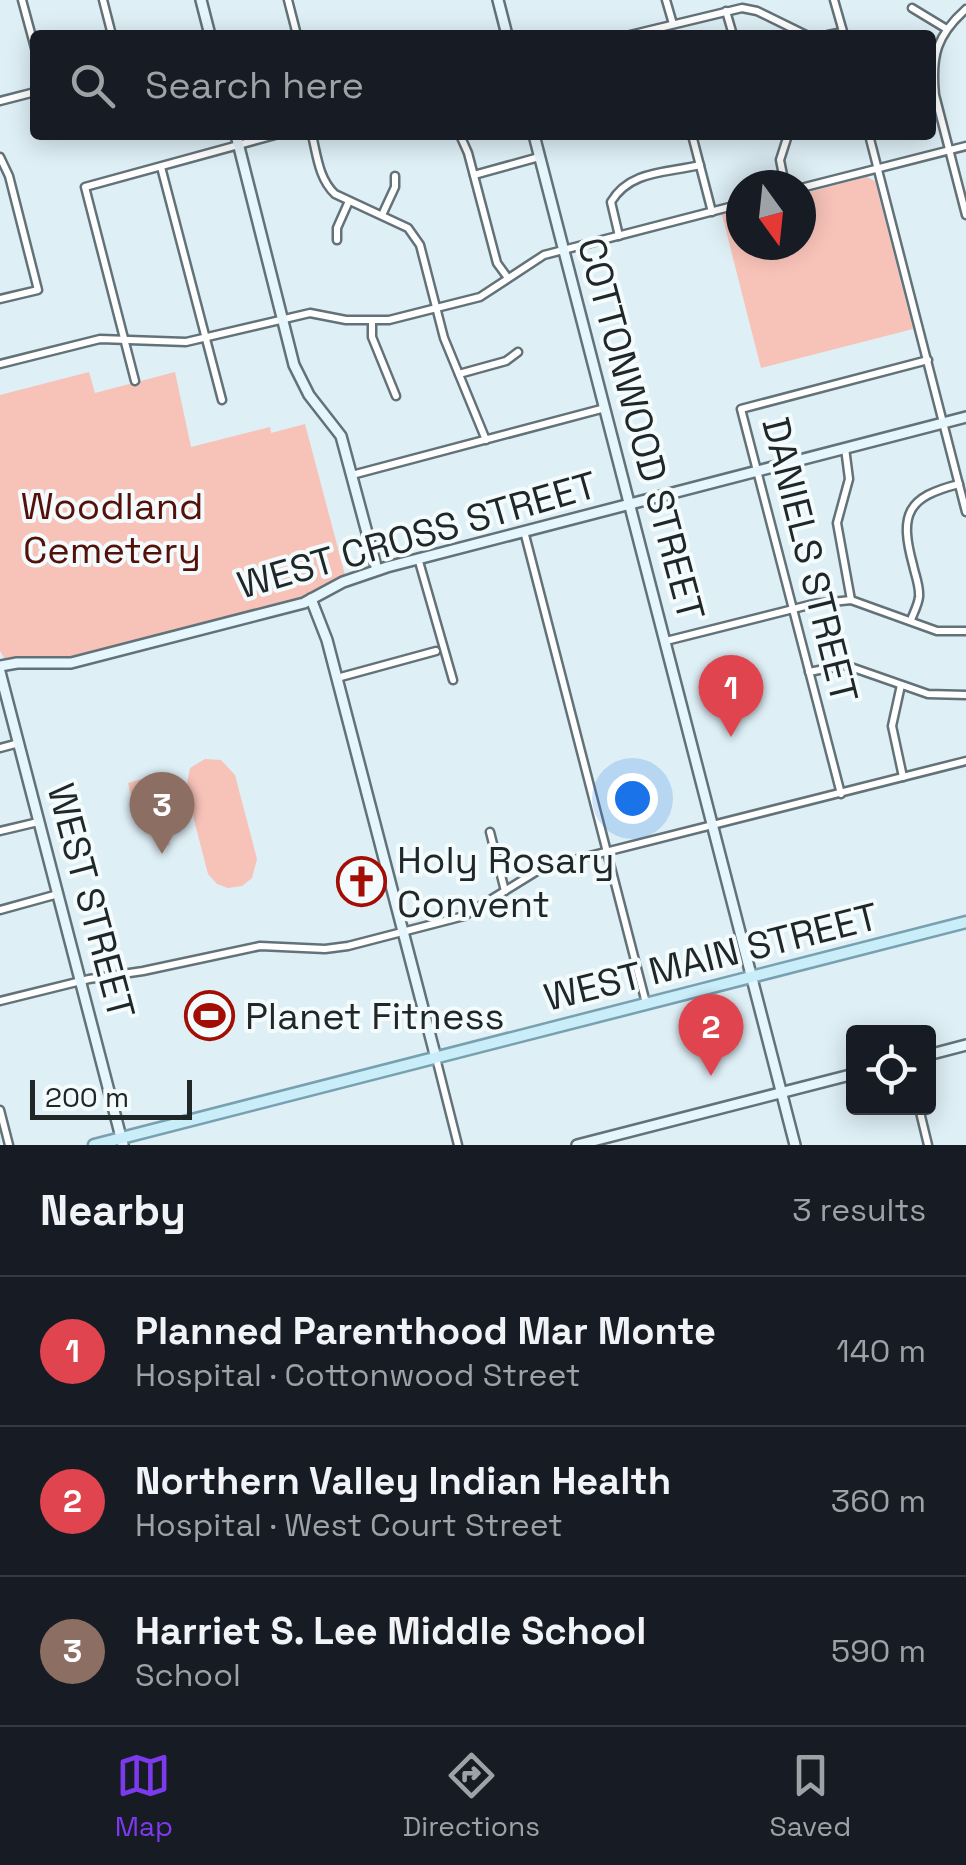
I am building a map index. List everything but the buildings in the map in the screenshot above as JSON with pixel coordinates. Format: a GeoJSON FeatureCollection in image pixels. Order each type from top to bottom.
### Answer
{"type":"FeatureCollection","features":[{"type":"Feature","properties":{"kind":"main road","name":"WEST MAIN STREET"},"geometry":{"type":"LineString","coordinates":[[94,1145],[122,1142],[966,922]]}},
{"type":"Feature","properties":{"kind":"street"},"geometry":{"type":"LineString","coordinates":[[22,0],[30,30]]}},
{"type":"Feature","properties":{"kind":"street"},"geometry":{"type":"LineString","coordinates":[[103,0],[111,30]]}},
{"type":"Feature","properties":{"kind":"street"},"geometry":{"type":"LineString","coordinates":[[201,0],[209,30]]}},
{"type":"Feature","properties":{"kind":"street"},"geometry":{"type":"LineString","coordinates":[[288,0],[297,30]]}},
{"type":"Feature","properties":{"kind":"street"},"geometry":{"type":"LineString","coordinates":[[498,0],[506,30]]}},
{"type":"Feature","properties":{"kind":"street"},"geometry":{"type":"LineString","coordinates":[[666,0],[673,24]]}},
{"type":"Feature","properties":{"kind":"street"},"geometry":{"type":"LineString","coordinates":[[834,0],[842,30]]}},
{"type":"Feature","properties":{"kind":"street"},"geometry":{"type":"LineString","coordinates":[[650,30],[742,8],[757,10],[796,30]]}},
{"type":"Feature","properties":{"kind":"street"},"geometry":{"type":"LineString","coordinates":[[912,8],[945,28]]}},
{"type":"Feature","properties":{"kind":"street"},"geometry":{"type":"LineString","coordinates":[[936,51],[945,28],[966,8]]}},
{"type":"Feature","properties":{"kind":"street"},"geometry":{"type":"LineString","coordinates":[[726,11],[732,30]]}},
{"type":"Feature","properties":{"kind":"street"},"geometry":{"type":"LineString","coordinates":[[936,90],[966,215]]}},
{"type":"Feature","properties":{"kind":"street"},"geometry":{"type":"LineString","coordinates":[[0,101],[30,93]]}},
{"type":"Feature","properties":{"kind":"street"},"geometry":{"type":"LineString","coordinates":[[237,140],[298,373],[339,432],[376,570]]}},
{"type":"Feature","properties":{"kind":"street"},"geometry":{"type":"LineString","coordinates":[[136,381],[85,187],[259,140]]}},
{"type":"Feature","properties":{"kind":"street"},"geometry":{"type":"LineString","coordinates":[[313,140],[324,180],[336,194],[408,228],[420,246],[458,374],[486,440]]}},
{"type":"Feature","properties":{"kind":"street"},"geometry":{"type":"LineString","coordinates":[[462,140],[498,263],[508,278]]}},
{"type":"Feature","properties":{"kind":"street","name":"COTTONWOOD STREET"},"geometry":{"type":"LineString","coordinates":[[535,140],[795,1145]]}},
{"type":"Feature","properties":{"kind":"street"},"geometry":{"type":"LineString","coordinates":[[693,140],[712,212]]}},
{"type":"Feature","properties":{"kind":"street"},"geometry":{"type":"LineString","coordinates":[[782,170],[780,160],[786,140]]}},
{"type":"Feature","properties":{"kind":"street"},"geometry":{"type":"LineString","coordinates":[[870,140],[966,512]]}},
{"type":"Feature","properties":{"kind":"street"},"geometry":{"type":"LineString","coordinates":[[816,184],[966,146]]}},
{"type":"Feature","properties":{"kind":"street"},"geometry":{"type":"LineString","coordinates":[[0,157],[12,188],[38,290],[0,300]]}},
{"type":"Feature","properties":{"kind":"street"},"geometry":{"type":"LineString","coordinates":[[474,175],[540,158]]}},
{"type":"Feature","properties":{"kind":"street"},"geometry":{"type":"LineString","coordinates":[[619,236],[611,202],[621,190],[643,175],[700,165]]}},
{"type":"Feature","properties":{"kind":"street"},"geometry":{"type":"LineString","coordinates":[[161,167],[222,400]]}},
{"type":"Feature","properties":{"kind":"street"},"geometry":{"type":"LineString","coordinates":[[382,215],[395,186],[395,176]]}},
{"type":"Feature","properties":{"kind":"street"},"geometry":{"type":"LineString","coordinates":[[0,191],[12,188]]}},
{"type":"Feature","properties":{"kind":"street"},"geometry":{"type":"LineString","coordinates":[[337,240],[337,228],[349,200]]}},
{"type":"Feature","properties":{"kind":"street"},"geometry":{"type":"LineString","coordinates":[[0,364],[100,339],[172,343],[310,313],[372,322],[436,309],[480,297],[535,259],[726,208]]}},
{"type":"Feature","properties":{"kind":"street"},"geometry":{"type":"LineString","coordinates":[[372,322],[372,337],[396,396]]}},
{"type":"Feature","properties":{"kind":"street"},"geometry":{"type":"LineString","coordinates":[[458,374],[506,361],[518,352]]}},
{"type":"Feature","properties":{"kind":"street","name":"DANIELS STREET"},"geometry":{"type":"LineString","coordinates":[[840,794],[741,409],[928,360]]}},
{"type":"Feature","properties":{"kind":"street"},"geometry":{"type":"LineString","coordinates":[[352,475],[605,408]]}},
{"type":"Feature","properties":{"kind":"street","name":"WEST CROSS STREET"},"geometry":{"type":"LineString","coordinates":[[0,669],[23,662],[71,663],[311,600],[376,570],[418,558],[966,417]]}},
{"type":"Feature","properties":{"kind":"street"},"geometry":{"type":"LineString","coordinates":[[844,448],[850,479],[838,523],[851,600]]}},
{"type":"Feature","properties":{"kind":"street"},"geometry":{"type":"LineString","coordinates":[[911,620],[919,598],[905,536],[910,510],[925,494],[959,484]]}},
{"type":"Feature","properties":{"kind":"street"},"geometry":{"type":"LineString","coordinates":[[524,531],[646,1004]]}},
{"type":"Feature","properties":{"kind":"street"},"geometry":{"type":"LineString","coordinates":[[418,558],[452,680]]}},
{"type":"Feature","properties":{"kind":"street"},"geometry":{"type":"LineString","coordinates":[[311,600],[324,629],[458,1145]]}},
{"type":"Feature","properties":{"kind":"street"},"geometry":{"type":"LineString","coordinates":[[666,641],[792,609],[851,600],[937,631],[966,631]]}},
{"type":"Feature","properties":{"kind":"street"},"geometry":{"type":"LineString","coordinates":[[337,678],[436,651]]}},
{"type":"Feature","properties":{"kind":"street"},"geometry":{"type":"LineString","coordinates":[[809,672],[845,665],[928,694],[966,695]]}},
{"type":"Feature","properties":{"kind":"street","name":"WEST STREET"},"geometry":{"type":"LineString","coordinates":[[0,669],[122,1142]]}},
{"type":"Feature","properties":{"kind":"street"},"geometry":{"type":"LineString","coordinates":[[901,685],[892,726],[903,778]]}},
{"type":"Feature","properties":{"kind":"street"},"geometry":{"type":"LineString","coordinates":[[0,748],[19,743]]}},
{"type":"Feature","properties":{"kind":"street"},"geometry":{"type":"LineString","coordinates":[[0,1002],[81,980],[260,946],[332,948],[403,932],[464,916],[542,868],[966,761]]}},
{"type":"Feature","properties":{"kind":"street"},"geometry":{"type":"LineString","coordinates":[[0,832],[40,821]]}},
{"type":"Feature","properties":{"kind":"street"},"geometry":{"type":"LineString","coordinates":[[490,832],[505,891]]}},
{"type":"Feature","properties":{"kind":"street"},"geometry":{"type":"LineString","coordinates":[[0,910],[58,894]]}},
{"type":"Feature","properties":{"kind":"street"},"geometry":{"type":"LineString","coordinates":[[936,1052],[966,1045]]}},
{"type":"Feature","properties":{"kind":"street"},"geometry":{"type":"LineString","coordinates":[[577,1145],[602,1142],[846,1076]]}},
{"type":"Feature","properties":{"kind":"street"},"geometry":{"type":"LineString","coordinates":[[0,1110],[9,1145]]}},
{"type":"Feature","properties":{"kind":"street"},"geometry":{"type":"LineString","coordinates":[[921,1115],[928,1145]]}},
{"type":"Feature","properties":{"kind":"green space"},"geometry":{"type":"Polygon","coordinates":[[[867,177],[875,181],[913,329],[761,368],[733,260],[816,260],[816,190],[867,177]]]}},
{"type":"Feature","properties":{"kind":"green space","name":"Woodland Cemetery"},"geometry":{"type":"Polygon","coordinates":[[[89,372],[95,393],[175,372],[191,447],[270,427],[271,433],[305,424],[345,575],[306,597],[68,658],[4,658],[0,651],[0,395],[89,372]]]}},
{"type":"Feature","properties":{"kind":"green space"},"geometry":{"type":"Polygon","coordinates":[[[205,759],[221,760],[235,775],[257,859],[252,878],[242,886],[228,888],[217,884],[208,874],[186,789],[190,768],[205,759]]]}},
{"type":"Feature","properties":{"kind":"green space"},"geometry":{"type":"Polygon","coordinates":[[[152,776],[170,845],[158,848],[150,814],[136,817],[128,783],[152,776]]]}},
{"type":"Feature","properties":{"kind":"place","name":"Planned Parenthood Mar Monte"},"geometry":{"type":"Point","coordinates":[731,737]}},
{"type":"Feature","properties":{"kind":"place","name":"Harriet S. Lee Middle School"},"geometry":{"type":"Point","coordinates":[162,854]}},
{"type":"Feature","properties":{"kind":"place","name":"Holy Rosary Convent"},"geometry":{"type":"Point","coordinates":[362,882]}},
{"type":"Feature","properties":{"kind":"place","name":"Planet Fitness"},"geometry":{"type":"Point","coordinates":[210,1016]}},
{"type":"Feature","properties":{"kind":"place","name":"Northern Valley Indian Health"},"geometry":{"type":"Point","coordinates":[711,1076]}}]}
